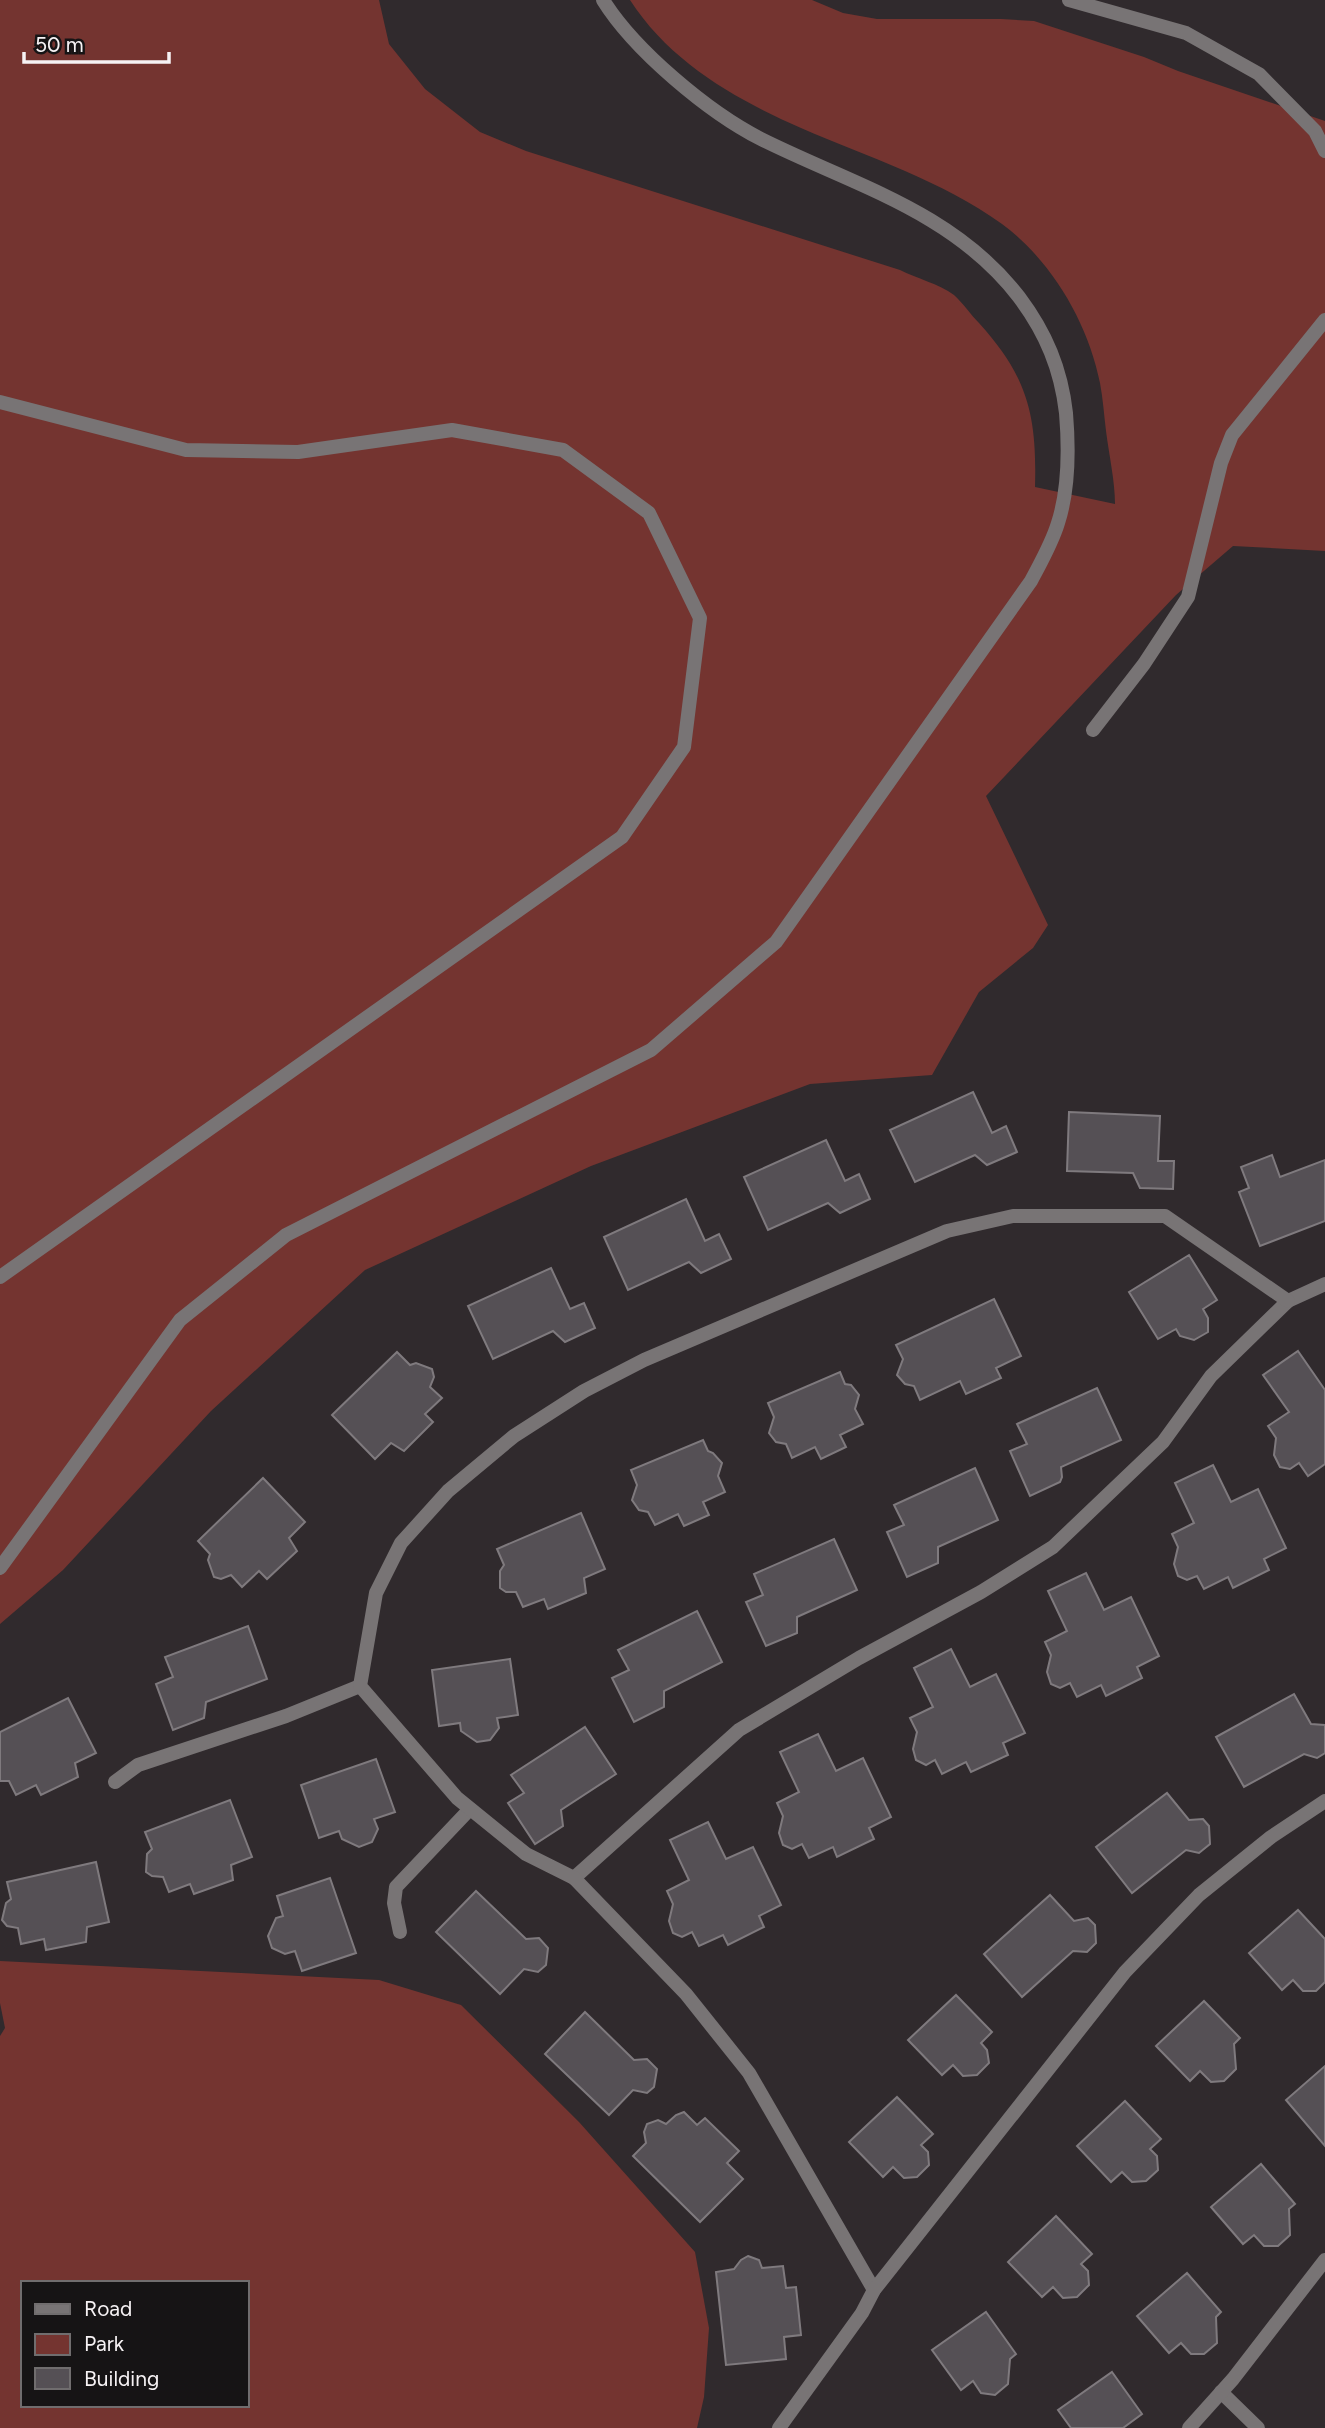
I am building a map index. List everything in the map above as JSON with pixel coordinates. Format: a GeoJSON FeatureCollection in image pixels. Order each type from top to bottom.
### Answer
{"type":"FeatureCollection","features":[{"type":"Feature","properties":{"kind":"street"},"geometry":{"type":"LineString","coordinates":[[0,1568],[180,1320],[286,1235],[651,1050],[776,942],[1031,581],[1059,522],[1068,456],[1068,429],[1060,374],[1052,350],[1039,326],[1011,287],[982,256],[931,220],[844,176],[761,139],[709,107],[627,34],[603,0]]}},
{"type":"Feature","properties":{"kind":"street"},"geometry":{"type":"LineString","coordinates":[[1069,0],[1186,33],[1259,74],[1315,131],[1325,151]]}},
{"type":"Feature","properties":{"kind":"street"},"geometry":{"type":"LineString","coordinates":[[1093,730],[1144,664],[1188,597],[1221,463],[1232,435],[1325,320]]}},
{"type":"Feature","properties":{"kind":"street"},"geometry":{"type":"LineString","coordinates":[[0,402],[186,450],[298,452],[452,430],[563,450],[649,513],[700,618],[684,747],[622,836],[0,1277]]}},
{"type":"Feature","properties":{"kind":"street"},"geometry":{"type":"LineString","coordinates":[[360,1686],[376,1593],[401,1543],[448,1491],[514,1436],[584,1391],[644,1360],[947,1231],[1013,1216],[1164,1216],[1288,1301]]}},
{"type":"Feature","properties":{"kind":"street"},"geometry":{"type":"LineString","coordinates":[[574,1878],[739,1730],[859,1658],[981,1592],[1053,1547],[1163,1442],[1211,1376],[1288,1301],[1325,1284]]}},
{"type":"Feature","properties":{"kind":"street"},"geometry":{"type":"LineString","coordinates":[[115,1782],[138,1765],[286,1716],[360,1686]]}},
{"type":"Feature","properties":{"kind":"street"},"geometry":{"type":"LineString","coordinates":[[360,1686],[457,1798],[526,1854],[574,1878],[687,1994],[749,2073],[874,2290]]}},
{"type":"Feature","properties":{"kind":"street"},"geometry":{"type":"LineString","coordinates":[[779,2428],[862,2313],[874,2290],[1125,1972],[1199,1895],[1271,1837],[1325,1801]]}},
{"type":"Feature","properties":{"kind":"street"},"geometry":{"type":"LineString","coordinates":[[400,1932],[394,1903],[396,1887],[470,1809]]}},
{"type":"Feature","properties":{"kind":"street"},"geometry":{"type":"LineString","coordinates":[[1189,2428],[1221,2392],[1325,2260]]}},
{"type":"Feature","properties":{"kind":"street"},"geometry":{"type":"LineString","coordinates":[[1221,2392],[1258,2428]]}},
{"type":"Feature","properties":{"kind":"green space"},"geometry":{"type":"Polygon","coordinates":[[[0,0],[379,0],[389,44],[425,89],[480,132],[526,151],[900,270],[954,295],[996,343],[1019,380],[1031,418],[1035,487],[1115,504],[1102,395],[1094,360],[1077,316],[1037,256],[1002,224],[955,195],[776,117],[728,91],[684,60],[664,42],[630,0],[812,0],[843,13],[877,19],[1034,21],[1325,121],[1325,551],[1233,546],[1176,595],[986,796],[1048,925],[1033,948],[979,992],[932,1075],[810,1084],[591,1166],[365,1270],[211,1411],[63,1570],[0,1624],[0,0]]]}},
{"type":"Feature","properties":{"kind":"green space"},"geometry":{"type":"Polygon","coordinates":[[[0,1961],[379,1980],[461,2005],[579,2122],[695,2252],[709,2328],[704,2397],[697,2428],[0,2428],[0,2036],[5,2028],[0,2003],[0,1961]]]}},
{"type":"Feature","properties":{"kind":"building"},"geometry":{"type":"Polygon","coordinates":[[[973,1092],[992,1133],[1006,1126],[1017,1152],[987,1165],[975,1155],[915,1182],[890,1130],[973,1092]]]}},
{"type":"Feature","properties":{"kind":"building"},"geometry":{"type":"Polygon","coordinates":[[[1069,1112],[1160,1116],[1158,1161],[1174,1161],[1173,1189],[1140,1188],[1133,1173],[1067,1171],[1069,1112]]]}},
{"type":"Feature","properties":{"kind":"building"},"geometry":{"type":"Polygon","coordinates":[[[826,1140],[845,1181],[859,1174],[870,1199],[840,1213],[828,1203],[768,1230],[744,1177],[826,1140]]]}},
{"type":"Feature","properties":{"kind":"building"},"geometry":{"type":"Polygon","coordinates":[[[1272,1155],[1280,1177],[1325,1160],[1325,1221],[1260,1246],[1239,1192],[1249,1188],[1241,1167],[1272,1155]]]}},
{"type":"Feature","properties":{"kind":"building"},"geometry":{"type":"Polygon","coordinates":[[[686,1199],[705,1241],[719,1234],[731,1259],[701,1273],[689,1262],[628,1290],[604,1237],[686,1199]]]}},
{"type":"Feature","properties":{"kind":"building"},"geometry":{"type":"Polygon","coordinates":[[[1189,1255],[1217,1300],[1203,1309],[1208,1318],[1208,1332],[1194,1340],[1180,1336],[1176,1329],[1158,1339],[1129,1292],[1189,1255]]]}},
{"type":"Feature","properties":{"kind":"building"},"geometry":{"type":"Polygon","coordinates":[[[551,1268],[570,1309],[584,1303],[595,1328],[565,1342],[553,1331],[493,1359],[468,1306],[551,1268]]]}},
{"type":"Feature","properties":{"kind":"building"},"geometry":{"type":"Polygon","coordinates":[[[994,1299],[1021,1356],[996,1368],[1001,1378],[966,1394],[960,1381],[920,1400],[914,1386],[905,1384],[897,1375],[903,1359],[896,1345],[994,1299]]]}},
{"type":"Feature","properties":{"kind":"building"},"geometry":{"type":"Polygon","coordinates":[[[1298,1351],[1325,1390],[1325,1464],[1308,1476],[1299,1463],[1290,1469],[1280,1467],[1274,1455],[1276,1438],[1268,1426],[1289,1412],[1263,1375],[1298,1351]]]}},
{"type":"Feature","properties":{"kind":"building"},"geometry":{"type":"Polygon","coordinates":[[[397,1352],[410,1365],[416,1363],[432,1369],[434,1377],[430,1387],[442,1398],[425,1414],[433,1422],[404,1451],[391,1443],[375,1459],[332,1415],[397,1352]]]}},
{"type":"Feature","properties":{"kind":"building"},"geometry":{"type":"Polygon","coordinates":[[[840,1372],[845,1384],[851,1385],[859,1395],[855,1409],[863,1424],[840,1435],[846,1447],[821,1459],[815,1447],[792,1458],[786,1444],[776,1442],[769,1433],[774,1417],[768,1403],[840,1372]]]}},
{"type":"Feature","properties":{"kind":"building"},"geometry":{"type":"Polygon","coordinates":[[[1097,1388],[1121,1440],[1061,1467],[1060,1482],[1030,1496],[1010,1451],[1027,1444],[1017,1424],[1097,1388]]]}},
{"type":"Feature","properties":{"kind":"building"},"geometry":{"type":"Polygon","coordinates":[[[703,1440],[708,1451],[722,1463],[718,1476],[725,1492],[703,1502],[709,1515],[684,1526],[678,1514],[655,1525],[648,1512],[639,1510],[632,1500],[637,1485],[631,1470],[703,1440]]]}},
{"type":"Feature","properties":{"kind":"building"},"geometry":{"type":"Polygon","coordinates":[[[1213,1465],[1231,1502],[1258,1489],[1286,1548],[1264,1559],[1269,1570],[1233,1588],[1228,1577],[1204,1589],[1197,1576],[1187,1580],[1178,1576],[1174,1564],[1178,1547],[1172,1534],[1194,1523],[1175,1483],[1213,1465]]]}},
{"type":"Feature","properties":{"kind":"building"},"geometry":{"type":"Polygon","coordinates":[[[975,1468],[998,1520],[938,1547],[938,1563],[907,1577],[887,1532],[904,1525],[894,1505],[975,1468]]]}},
{"type":"Feature","properties":{"kind":"building"},"geometry":{"type":"Polygon","coordinates":[[[263,1478],[305,1522],[289,1538],[297,1551],[267,1579],[259,1571],[242,1587],[231,1575],[221,1579],[214,1577],[208,1560],[210,1554],[198,1541],[263,1478]]]}},
{"type":"Feature","properties":{"kind":"building"},"geometry":{"type":"Polygon","coordinates":[[[581,1513],[605,1569],[584,1578],[586,1593],[548,1609],[544,1599],[523,1607],[516,1592],[506,1592],[500,1588],[500,1571],[504,1565],[497,1549],[581,1513]]]}},
{"type":"Feature","properties":{"kind":"building"},"geometry":{"type":"Polygon","coordinates":[[[834,1539],[857,1590],[797,1617],[797,1633],[766,1646],[746,1602],[763,1595],[754,1574],[834,1539]]]}},
{"type":"Feature","properties":{"kind":"building"},"geometry":{"type":"Polygon","coordinates":[[[1086,1573],[1104,1610],[1131,1597],[1159,1656],[1137,1667],[1142,1678],[1106,1696],[1101,1685],[1077,1697],[1070,1683],[1060,1688],[1051,1684],[1047,1672],[1051,1655],[1045,1642],[1067,1631],[1048,1591],[1086,1573]]]}},
{"type":"Feature","properties":{"kind":"building"},"geometry":{"type":"Polygon","coordinates":[[[697,1611],[722,1662],[664,1691],[664,1707],[634,1722],[612,1678],[629,1670],[618,1650],[697,1611]]]}},
{"type":"Feature","properties":{"kind":"building"},"geometry":{"type":"Polygon","coordinates":[[[248,1626],[267,1679],[206,1702],[204,1718],[173,1730],[156,1684],[173,1677],[165,1657],[248,1626]]]}},
{"type":"Feature","properties":{"kind":"building"},"geometry":{"type":"Polygon","coordinates":[[[951,1649],[970,1687],[996,1674],[1025,1733],[1003,1743],[1008,1755],[971,1772],[966,1762],[942,1774],[935,1760],[926,1765],[916,1760],[913,1749],[917,1732],[910,1718],[933,1707],[914,1668],[951,1649]]]}},
{"type":"Feature","properties":{"kind":"building"},"geometry":{"type":"Polygon","coordinates":[[[510,1659],[518,1715],[497,1718],[499,1728],[490,1740],[477,1742],[461,1731],[460,1723],[439,1726],[432,1670],[510,1659]]]}},
{"type":"Feature","properties":{"kind":"building"},"geometry":{"type":"Polygon","coordinates":[[[1294,1694],[1311,1724],[1325,1725],[1325,1753],[1317,1758],[1304,1754],[1244,1787],[1216,1737],[1294,1694]]]}},
{"type":"Feature","properties":{"kind":"building"},"geometry":{"type":"Polygon","coordinates":[[[68,1698],[96,1753],[75,1763],[78,1777],[41,1795],[36,1785],[16,1795],[9,1781],[0,1781],[0,1732],[68,1698]]]}},
{"type":"Feature","properties":{"kind":"building"},"geometry":{"type":"Polygon","coordinates":[[[585,1727],[616,1774],[561,1810],[563,1826],[535,1844],[508,1803],[524,1793],[511,1775],[585,1727]]]}},
{"type":"Feature","properties":{"kind":"building"},"geometry":{"type":"Polygon","coordinates":[[[818,1734],[836,1771],[863,1758],[891,1817],[869,1828],[874,1839],[837,1857],[833,1847],[809,1858],[802,1844],[792,1849],[783,1845],[779,1833],[783,1816],[777,1803],[799,1792],[780,1752],[818,1734]]]}},
{"type":"Feature","properties":{"kind":"building"},"geometry":{"type":"Polygon","coordinates":[[[376,1759],[395,1812],[374,1819],[378,1829],[372,1842],[359,1847],[342,1839],[339,1831],[319,1838],[301,1785],[376,1759]]]}},
{"type":"Feature","properties":{"kind":"building"},"geometry":{"type":"Polygon","coordinates":[[[1167,1793],[1189,1820],[1203,1819],[1209,1826],[1210,1844],[1199,1853],[1186,1850],[1132,1893],[1096,1847],[1167,1793]]]}},
{"type":"Feature","properties":{"kind":"building"},"geometry":{"type":"Polygon","coordinates":[[[230,1800],[252,1857],[231,1865],[233,1880],[194,1894],[190,1884],[169,1892],[163,1877],[152,1876],[146,1872],[147,1854],[152,1849],[145,1832],[230,1800]]]}},
{"type":"Feature","properties":{"kind":"building"},"geometry":{"type":"Polygon","coordinates":[[[708,1822],[726,1859],[753,1847],[781,1905],[759,1916],[764,1927],[728,1945],[723,1935],[699,1946],[692,1932],[682,1937],[673,1933],[669,1921],[673,1904],[667,1891],[689,1880],[670,1840],[708,1822]]]}},
{"type":"Feature","properties":{"kind":"building"},"geometry":{"type":"Polygon","coordinates":[[[96,1862],[109,1922],[87,1927],[86,1942],[46,1950],[44,1939],[21,1944],[18,1928],[7,1926],[2,1920],[6,1903],[11,1899],[7,1882],[96,1862]]]}},
{"type":"Feature","properties":{"kind":"building"},"geometry":{"type":"Polygon","coordinates":[[[330,1878],[356,1953],[302,1971],[295,1951],[285,1954],[272,1948],[268,1936],[276,1918],[283,1916],[277,1896],[330,1878]]]}},
{"type":"Feature","properties":{"kind":"building"},"geometry":{"type":"Polygon","coordinates":[[[476,1891],[526,1939],[539,1938],[548,1948],[546,1965],[538,1972],[524,1969],[500,1994],[436,1932],[476,1891]]]}},
{"type":"Feature","properties":{"kind":"building"},"geometry":{"type":"Polygon","coordinates":[[[1050,1895],[1074,1921],[1088,1918],[1095,1925],[1096,1943],[1087,1952],[1073,1951],[1022,1997],[984,1954],[1050,1895]]]}},
{"type":"Feature","properties":{"kind":"building"},"geometry":{"type":"Polygon","coordinates":[[[1298,1910],[1325,1939],[1325,1982],[1316,1991],[1303,1991],[1293,1980],[1282,1990],[1249,1953],[1298,1910]]]}},
{"type":"Feature","properties":{"kind":"building"},"geometry":{"type":"Polygon","coordinates":[[[956,1995],[992,2032],[981,2043],[987,2050],[989,2063],[977,2075],[963,2076],[953,2065],[942,2075],[908,2040],[956,1995]]]}},
{"type":"Feature","properties":{"kind":"building"},"geometry":{"type":"Polygon","coordinates":[[[1204,2001],[1240,2038],[1234,2044],[1236,2069],[1224,2081],[1211,2082],[1200,2071],[1190,2081],[1156,2046],[1204,2001]]]}},
{"type":"Feature","properties":{"kind":"building"},"geometry":{"type":"Polygon","coordinates":[[[585,2012],[634,2060],[647,2059],[657,2069],[654,2087],[647,2093],[633,2090],[609,2115],[545,2054],[585,2012]]]}},
{"type":"Feature","properties":{"kind":"building"},"geometry":{"type":"Polygon","coordinates":[[[1325,2066],[1325,2146],[1286,2100],[1325,2066]]]}},
{"type":"Feature","properties":{"kind":"building"},"geometry":{"type":"Polygon","coordinates":[[[897,2097],[933,2134],[921,2145],[928,2152],[929,2165],[917,2177],[904,2178],[893,2167],[883,2177],[849,2142],[897,2097]]]}},
{"type":"Feature","properties":{"kind":"building"},"geometry":{"type":"Polygon","coordinates":[[[1125,2101],[1161,2139],[1150,2149],[1157,2156],[1158,2170],[1146,2181],[1132,2182],[1122,2172],[1111,2182],[1077,2146],[1125,2101]]]}},
{"type":"Feature","properties":{"kind":"building"},"geometry":{"type":"Polygon","coordinates":[[[684,2112],[697,2125],[705,2118],[739,2151],[727,2163],[743,2179],[700,2222],[633,2156],[646,2143],[644,2132],[647,2124],[658,2120],[666,2124],[684,2112]]]}},
{"type":"Feature","properties":{"kind":"building"},"geometry":{"type":"Polygon","coordinates":[[[1261,2164],[1295,2204],[1289,2209],[1290,2235],[1278,2246],[1264,2246],[1254,2235],[1243,2244],[1211,2207],[1261,2164]]]}},
{"type":"Feature","properties":{"kind":"building"},"geometry":{"type":"Polygon","coordinates":[[[1056,2216],[1092,2254],[1081,2264],[1088,2271],[1089,2285],[1077,2297],[1063,2298],[1053,2287],[1042,2297],[1008,2262],[1056,2216]]]}},
{"type":"Feature","properties":{"kind":"building"},"geometry":{"type":"Polygon","coordinates":[[[748,2256],[759,2260],[762,2268],[783,2266],[786,2288],[796,2287],[801,2335],[784,2337],[786,2359],[726,2365],[716,2272],[734,2269],[748,2256]]]}},
{"type":"Feature","properties":{"kind":"building"},"geometry":{"type":"Polygon","coordinates":[[[1187,2273],[1221,2312],[1216,2317],[1217,2343],[1204,2354],[1191,2354],[1181,2343],[1169,2353],[1137,2316],[1187,2273]]]}},
{"type":"Feature","properties":{"kind":"building"},"geometry":{"type":"Polygon","coordinates":[[[986,2312],[1016,2354],[1010,2359],[1008,2384],[995,2395],[981,2393],[973,2381],[961,2390],[932,2350],[986,2312]]]}},
{"type":"Feature","properties":{"kind":"building"},"geometry":{"type":"Polygon","coordinates":[[[1112,2372],[1142,2414],[1123,2428],[1071,2428],[1058,2410],[1112,2372]]]}}]}
